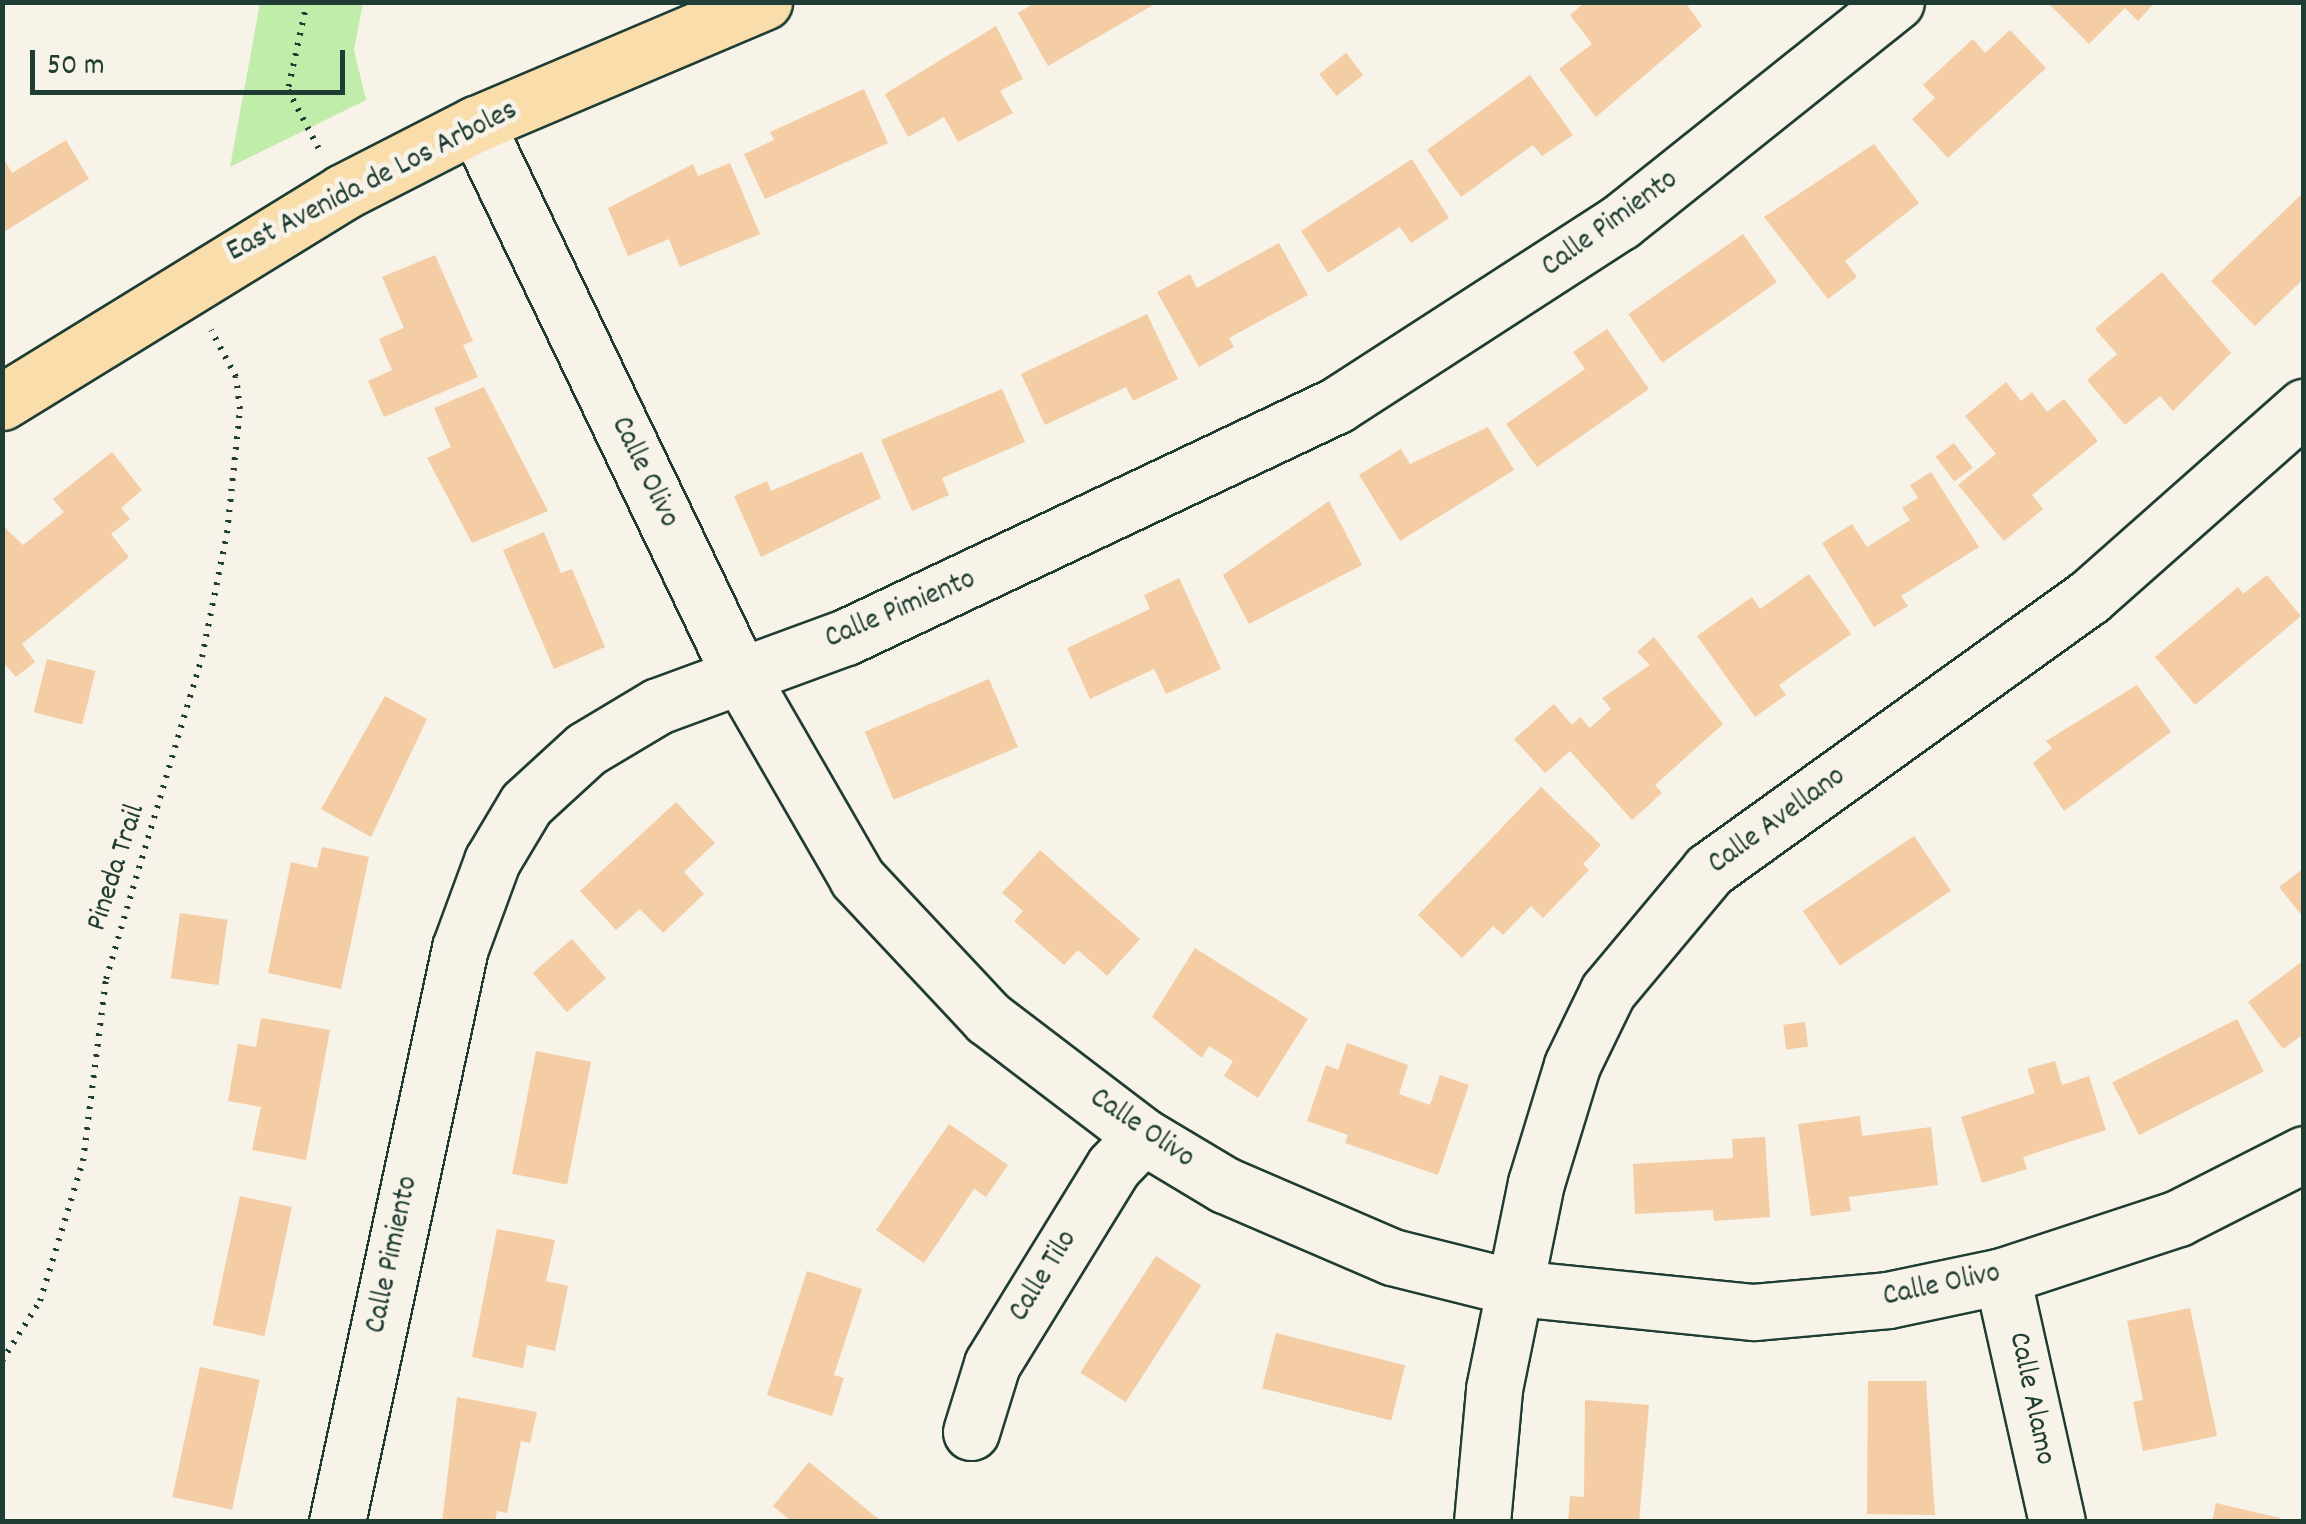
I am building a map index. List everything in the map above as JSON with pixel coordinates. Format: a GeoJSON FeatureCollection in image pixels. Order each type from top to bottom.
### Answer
{"type":"FeatureCollection","features":[{"type":"Feature","properties":{"kind":"main road","name":"East Avenida de Los Arboles"},"geometry":{"type":"LineString","coordinates":[[2,402],[343,192],[476,124],[764,2]]}},
{"type":"Feature","properties":{"kind":"street","name":"Calle Pimiento"},"geometry":{"type":"LineString","coordinates":[[337,1522],[460,948],[492,861],[526,804],[586,749],[658,706],[1007,566],[1337,405],[1620,222],[1896,2]]}},
{"type":"Feature","properties":{"kind":"street","name":"Calle Olivo"},"geometry":{"type":"LineString","coordinates":[[476,124],[740,676],[888,917],[988,1018],[1143,1136],[1317,1230],[1516,1288],[1754,1312],[1888,1300],[2002,1276],[2178,1218],[2304,1154]]}},
{"type":"Feature","properties":{"kind":"street","name":"Calle Avellano"},"geometry":{"type":"LineString","coordinates":[[1482,1522],[1494,1389],[1536,1183],[1572,1065],[1608,991],[1709,870],[2089,597],[2304,407]]}},
{"type":"Feature","properties":{"kind":"street","name":"Calle Tilo"},"geometry":{"type":"LineString","coordinates":[[971,1432],[992,1364],[1112,1167],[1143,1136]]}},
{"type":"Feature","properties":{"kind":"street","name":"Calle Alamo"},"geometry":{"type":"LineString","coordinates":[[2002,1276],[2057,1522]]}},
{"type":"Feature","properties":{"kind":"path"},"geometry":{"type":"LineString","coordinates":[[307,2],[288,90],[343,192]]}},
{"type":"Feature","properties":{"kind":"path","name":"Pineda Trail"},"geometry":{"type":"LineString","coordinates":[[2,1361],[40,1301],[83,1161],[106,979],[166,793],[227,532],[236,377]]}},
{"type":"Feature","properties":{"kind":"green space"},"geometry":{"type":"Polygon","coordinates":[[[260,3],[363,3],[354,50],[366,100],[230,167],[260,3]]]}},
{"type":"Feature","properties":{"kind":"building"},"geometry":{"type":"Polygon","coordinates":[[[1036,2],[1158,2],[1048,66],[1018,13],[1036,2]]]}},
{"type":"Feature","properties":{"kind":"building"},"geometry":{"type":"Polygon","coordinates":[[[1585,2],[1685,2],[1702,26],[1596,117],[1559,69],[1592,44],[1570,15],[1585,2]]]}},
{"type":"Feature","properties":{"kind":"building"},"geometry":{"type":"Polygon","coordinates":[[[2047,2],[2155,2],[2138,21],[2125,8],[2089,44],[2047,2]]]}},
{"type":"Feature","properties":{"kind":"building"},"geometry":{"type":"Polygon","coordinates":[[[996,26],[1023,79],[1000,91],[1013,113],[958,142],[944,117],[908,137],[885,94],[996,26]]]}},
{"type":"Feature","properties":{"kind":"building"},"geometry":{"type":"Polygon","coordinates":[[[2010,30],[2046,68],[1948,158],[1912,119],[1935,98],[1923,85],[1973,39],[1985,53],[2010,30]]]}},
{"type":"Feature","properties":{"kind":"building"},"geometry":{"type":"Polygon","coordinates":[[[1346,53],[1363,75],[1336,96],[1319,74],[1346,53]]]}},
{"type":"Feature","properties":{"kind":"building"},"geometry":{"type":"Polygon","coordinates":[[[1530,75],[1573,135],[1542,156],[1533,145],[1461,197],[1427,150],[1530,75]]]}},
{"type":"Feature","properties":{"kind":"building"},"geometry":{"type":"Polygon","coordinates":[[[864,89],[888,143],[765,199],[744,154],[774,140],[770,132],[864,89]]]}},
{"type":"Feature","properties":{"kind":"building"},"geometry":{"type":"Polygon","coordinates":[[[66,140],[89,179],[2,233],[2,156],[12,173],[66,140]]]}},
{"type":"Feature","properties":{"kind":"building"},"geometry":{"type":"Polygon","coordinates":[[[1874,144],[1919,203],[1845,261],[1857,277],[1828,299],[1764,217],[1874,144]]]}},
{"type":"Feature","properties":{"kind":"building"},"geometry":{"type":"Polygon","coordinates":[[[1412,159],[1449,218],[1411,243],[1400,227],[1328,273],[1301,231],[1412,159]]]}},
{"type":"Feature","properties":{"kind":"building"},"geometry":{"type":"Polygon","coordinates":[[[730,163],[760,234],[680,267],[669,239],[628,256],[608,208],[693,164],[698,176],[730,163]]]}},
{"type":"Feature","properties":{"kind":"building"},"geometry":{"type":"Polygon","coordinates":[[[2304,192],[2304,278],[2255,326],[2211,281],[2304,192]]]}},
{"type":"Feature","properties":{"kind":"building"},"geometry":{"type":"Polygon","coordinates":[[[1743,234],[1777,282],[1662,363],[1628,314],[1743,234]]]}},
{"type":"Feature","properties":{"kind":"building"},"geometry":{"type":"Polygon","coordinates":[[[1279,243],[1308,295],[1229,338],[1234,347],[1199,367],[1157,292],[1190,274],[1197,288],[1279,243]]]}},
{"type":"Feature","properties":{"kind":"building"},"geometry":{"type":"Polygon","coordinates":[[[435,255],[473,341],[463,345],[478,377],[384,417],[368,381],[392,370],[379,339],[404,328],[382,277],[435,255]]]}},
{"type":"Feature","properties":{"kind":"building"},"geometry":{"type":"Polygon","coordinates":[[[2162,272],[2231,353],[2173,411],[2160,396],[2125,425],[2087,380],[2117,354],[2095,329],[2162,272]]]}},
{"type":"Feature","properties":{"kind":"building"},"geometry":{"type":"Polygon","coordinates":[[[1147,314],[1178,379],[1133,401],[1126,387],[1045,425],[1021,374],[1147,314]]]}},
{"type":"Feature","properties":{"kind":"building"},"geometry":{"type":"Polygon","coordinates":[[[1607,329],[1649,389],[1537,467],[1506,424],[1585,369],[1573,352],[1607,329]]]}},
{"type":"Feature","properties":{"kind":"building"},"geometry":{"type":"Polygon","coordinates":[[[2006,382],[2021,401],[2032,392],[2047,412],[2064,399],[2098,441],[2032,495],[2043,509],[2004,541],[1958,485],[1996,454],[1965,416],[2006,382]]]}},
{"type":"Feature","properties":{"kind":"building"},"geometry":{"type":"Polygon","coordinates":[[[484,387],[548,511],[472,543],[427,458],[451,447],[434,408],[484,387]]]}},
{"type":"Feature","properties":{"kind":"building"},"geometry":{"type":"Polygon","coordinates":[[[1002,389],[1025,442],[942,478],[949,495],[912,511],[881,440],[1002,389]]]}},
{"type":"Feature","properties":{"kind":"building"},"geometry":{"type":"Polygon","coordinates":[[[1488,427],[1514,470],[1400,541],[1359,475],[1401,449],[1410,464],[1488,427]]]}},
{"type":"Feature","properties":{"kind":"building"},"geometry":{"type":"Polygon","coordinates":[[[1954,443],[1973,468],[1954,482],[1936,457],[1954,443]]]}},
{"type":"Feature","properties":{"kind":"building"},"geometry":{"type":"Polygon","coordinates":[[[112,452],[142,490],[121,508],[130,519],[111,534],[129,557],[22,644],[35,662],[16,677],[2,661],[2,525],[23,545],[64,512],[53,499],[112,452]]]}},
{"type":"Feature","properties":{"kind":"building"},"geometry":{"type":"Polygon","coordinates":[[[862,452],[881,498],[761,557],[734,496],[767,481],[771,491],[862,452]]]}},
{"type":"Feature","properties":{"kind":"building"},"geometry":{"type":"Polygon","coordinates":[[[1931,472],[1979,547],[1901,596],[1908,606],[1874,627],[1822,543],[1852,524],[1867,547],[1910,520],[1902,508],[1918,498],[1910,485],[1931,472]]]}},
{"type":"Feature","properties":{"kind":"building"},"geometry":{"type":"Polygon","coordinates":[[[1329,501],[1362,565],[1249,624],[1223,575],[1329,501]]]}},
{"type":"Feature","properties":{"kind":"building"},"geometry":{"type":"Polygon","coordinates":[[[544,532],[561,573],[572,569],[605,647],[554,669],[503,550],[544,532]]]}},
{"type":"Feature","properties":{"kind":"building"},"geometry":{"type":"Polygon","coordinates":[[[1809,574],[1851,634],[1779,685],[1786,695],[1755,717],[1697,636],[1752,597],[1760,609],[1809,574]]]}},
{"type":"Feature","properties":{"kind":"building"},"geometry":{"type":"Polygon","coordinates":[[[2267,575],[2301,616],[2195,705],[2155,657],[2238,587],[2243,594],[2267,575]]]}},
{"type":"Feature","properties":{"kind":"building"},"geometry":{"type":"Polygon","coordinates":[[[1179,578],[1221,669],[1166,694],[1154,669],[1090,699],[1067,648],[1150,609],[1144,595],[1179,578]]]}},
{"type":"Feature","properties":{"kind":"building"},"geometry":{"type":"Polygon","coordinates":[[[1654,637],[1723,724],[1655,785],[1662,793],[1632,820],[1570,751],[1545,773],[1514,739],[1554,704],[1572,725],[1580,717],[1590,728],[1611,709],[1602,698],[1650,665],[1637,652],[1654,637]]]}},
{"type":"Feature","properties":{"kind":"building"},"geometry":{"type":"Polygon","coordinates":[[[47,659],[96,671],[82,724],[34,712],[47,659]]]}},
{"type":"Feature","properties":{"kind":"building"},"geometry":{"type":"Polygon","coordinates":[[[989,679],[1018,747],[894,800],[865,732],[989,679]]]}},
{"type":"Feature","properties":{"kind":"building"},"geometry":{"type":"Polygon","coordinates":[[[2137,685],[2171,732],[2064,811],[2033,763],[2052,748],[2046,741],[2137,685]]]}},
{"type":"Feature","properties":{"kind":"building"},"geometry":{"type":"Polygon","coordinates":[[[385,696],[427,719],[371,837],[321,809],[385,696]]]}},
{"type":"Feature","properties":{"kind":"building"},"geometry":{"type":"Polygon","coordinates":[[[1541,787],[1601,845],[1583,864],[1589,870],[1543,918],[1531,906],[1503,935],[1493,926],[1462,958],[1418,915],[1541,787]]]}},
{"type":"Feature","properties":{"kind":"building"},"geometry":{"type":"Polygon","coordinates":[[[676,802],[715,843],[684,872],[704,894],[663,933],[640,909],[616,930],[580,891],[676,802]]]}},
{"type":"Feature","properties":{"kind":"building"},"geometry":{"type":"Polygon","coordinates":[[[1914,836],[1951,891],[1840,966],[1803,911],[1914,836]]]}},
{"type":"Feature","properties":{"kind":"building"},"geometry":{"type":"Polygon","coordinates":[[[322,847],[369,857],[341,989],[268,973],[291,862],[317,868],[322,847]]]}},
{"type":"Feature","properties":{"kind":"building"},"geometry":{"type":"Polygon","coordinates":[[[1040,850],[1140,939],[1107,976],[1078,950],[1064,965],[1014,921],[1023,911],[1002,893],[1040,850]]]}},
{"type":"Feature","properties":{"kind":"building"},"geometry":{"type":"Polygon","coordinates":[[[2304,868],[2304,918],[2279,887],[2304,868]]]}},
{"type":"Feature","properties":{"kind":"building"},"geometry":{"type":"Polygon","coordinates":[[[180,913],[228,920],[218,985],[171,978],[180,913]]]}},
{"type":"Feature","properties":{"kind":"building"},"geometry":{"type":"Polygon","coordinates":[[[572,939],[606,978],[567,1012],[533,973],[572,939]]]}},
{"type":"Feature","properties":{"kind":"building"},"geometry":{"type":"Polygon","coordinates":[[[1195,948],[1308,1019],[1258,1098],[1224,1076],[1233,1061],[1209,1046],[1202,1058],[1152,1017],[1195,948]]]}},
{"type":"Feature","properties":{"kind":"building"},"geometry":{"type":"Polygon","coordinates":[[[2304,960],[2304,1034],[2283,1049],[2248,1002],[2304,960]]]}},
{"type":"Feature","properties":{"kind":"building"},"geometry":{"type":"Polygon","coordinates":[[[261,1018],[330,1030],[306,1160],[252,1150],[261,1107],[228,1101],[238,1044],[256,1047],[261,1018]]]}},
{"type":"Feature","properties":{"kind":"building"},"geometry":{"type":"Polygon","coordinates":[[[2237,1019],[2264,1072],[2139,1135],[2112,1083],[2237,1019]]]}},
{"type":"Feature","properties":{"kind":"building"},"geometry":{"type":"Polygon","coordinates":[[[1805,1022],[1808,1047],[1786,1049],[1783,1025],[1805,1022]]]}},
{"type":"Feature","properties":{"kind":"building"},"geometry":{"type":"Polygon","coordinates":[[[1347,1043],[1408,1065],[1399,1094],[1430,1105],[1440,1075],[1469,1085],[1438,1175],[1345,1143],[1348,1135],[1307,1121],[1326,1065],[1338,1070],[1347,1043]]]}},
{"type":"Feature","properties":{"kind":"building"},"geometry":{"type":"Polygon","coordinates":[[[536,1051],[591,1062],[567,1184],[512,1174],[536,1051]]]}},
{"type":"Feature","properties":{"kind":"building"},"geometry":{"type":"Polygon","coordinates":[[[2055,1061],[2062,1085],[2089,1076],[2106,1130],[2023,1157],[2027,1169],[1982,1183],[1961,1117],[2035,1093],[2027,1069],[2055,1061]]]}},
{"type":"Feature","properties":{"kind":"building"},"geometry":{"type":"Polygon","coordinates":[[[1860,1116],[1862,1136],[1931,1127],[1938,1185],[1849,1197],[1851,1211],[1811,1216],[1798,1124],[1860,1116]]]}},
{"type":"Feature","properties":{"kind":"building"},"geometry":{"type":"Polygon","coordinates":[[[949,1124],[1008,1165],[986,1197],[974,1189],[924,1263],[876,1230],[949,1124]]]}},
{"type":"Feature","properties":{"kind":"building"},"geometry":{"type":"Polygon","coordinates":[[[1765,1137],[1770,1217],[1714,1221],[1713,1210],[1635,1214],[1633,1164],[1733,1158],[1732,1139],[1765,1137]]]}},
{"type":"Feature","properties":{"kind":"building"},"geometry":{"type":"Polygon","coordinates":[[[240,1196],[292,1207],[264,1336],[213,1325],[240,1196]]]}},
{"type":"Feature","properties":{"kind":"building"},"geometry":{"type":"Polygon","coordinates":[[[497,1229],[555,1240],[546,1281],[568,1286],[555,1351],[527,1345],[523,1368],[472,1357],[497,1229]]]}},
{"type":"Feature","properties":{"kind":"building"},"geometry":{"type":"Polygon","coordinates":[[[1156,1256],[1201,1285],[1126,1402],[1080,1373],[1156,1256]]]}},
{"type":"Feature","properties":{"kind":"building"},"geometry":{"type":"Polygon","coordinates":[[[807,1271],[862,1289],[834,1375],[844,1378],[832,1416],[767,1395],[807,1271]]]}},
{"type":"Feature","properties":{"kind":"building"},"geometry":{"type":"Polygon","coordinates":[[[2190,1308],[2217,1436],[2143,1451],[2133,1402],[2143,1400],[2127,1321],[2190,1308]]]}},
{"type":"Feature","properties":{"kind":"building"},"geometry":{"type":"Polygon","coordinates":[[[1276,1333],[1405,1365],[1391,1420],[1262,1388],[1276,1333]]]}},
{"type":"Feature","properties":{"kind":"building"},"geometry":{"type":"Polygon","coordinates":[[[200,1367],[260,1380],[232,1510],[172,1497],[200,1367]]]}},
{"type":"Feature","properties":{"kind":"building"},"geometry":{"type":"Polygon","coordinates":[[[1868,1381],[1926,1381],[1935,1515],[1867,1514],[1868,1381]]]}},
{"type":"Feature","properties":{"kind":"building"},"geometry":{"type":"Polygon","coordinates":[[[457,1397],[537,1412],[530,1443],[521,1441],[507,1513],[497,1511],[495,1522],[442,1522],[457,1397]]]}},
{"type":"Feature","properties":{"kind":"building"},"geometry":{"type":"Polygon","coordinates":[[[1585,1400],[1649,1405],[1639,1522],[1568,1522],[1570,1496],[1584,1497],[1585,1400]]]}},
{"type":"Feature","properties":{"kind":"building"},"geometry":{"type":"Polygon","coordinates":[[[809,1462],[882,1522],[792,1522],[773,1506],[809,1462]]]}},
{"type":"Feature","properties":{"kind":"building"},"geometry":{"type":"Polygon","coordinates":[[[2216,1503],[2280,1518],[2280,1522],[2212,1522],[2216,1503]]]}}]}
